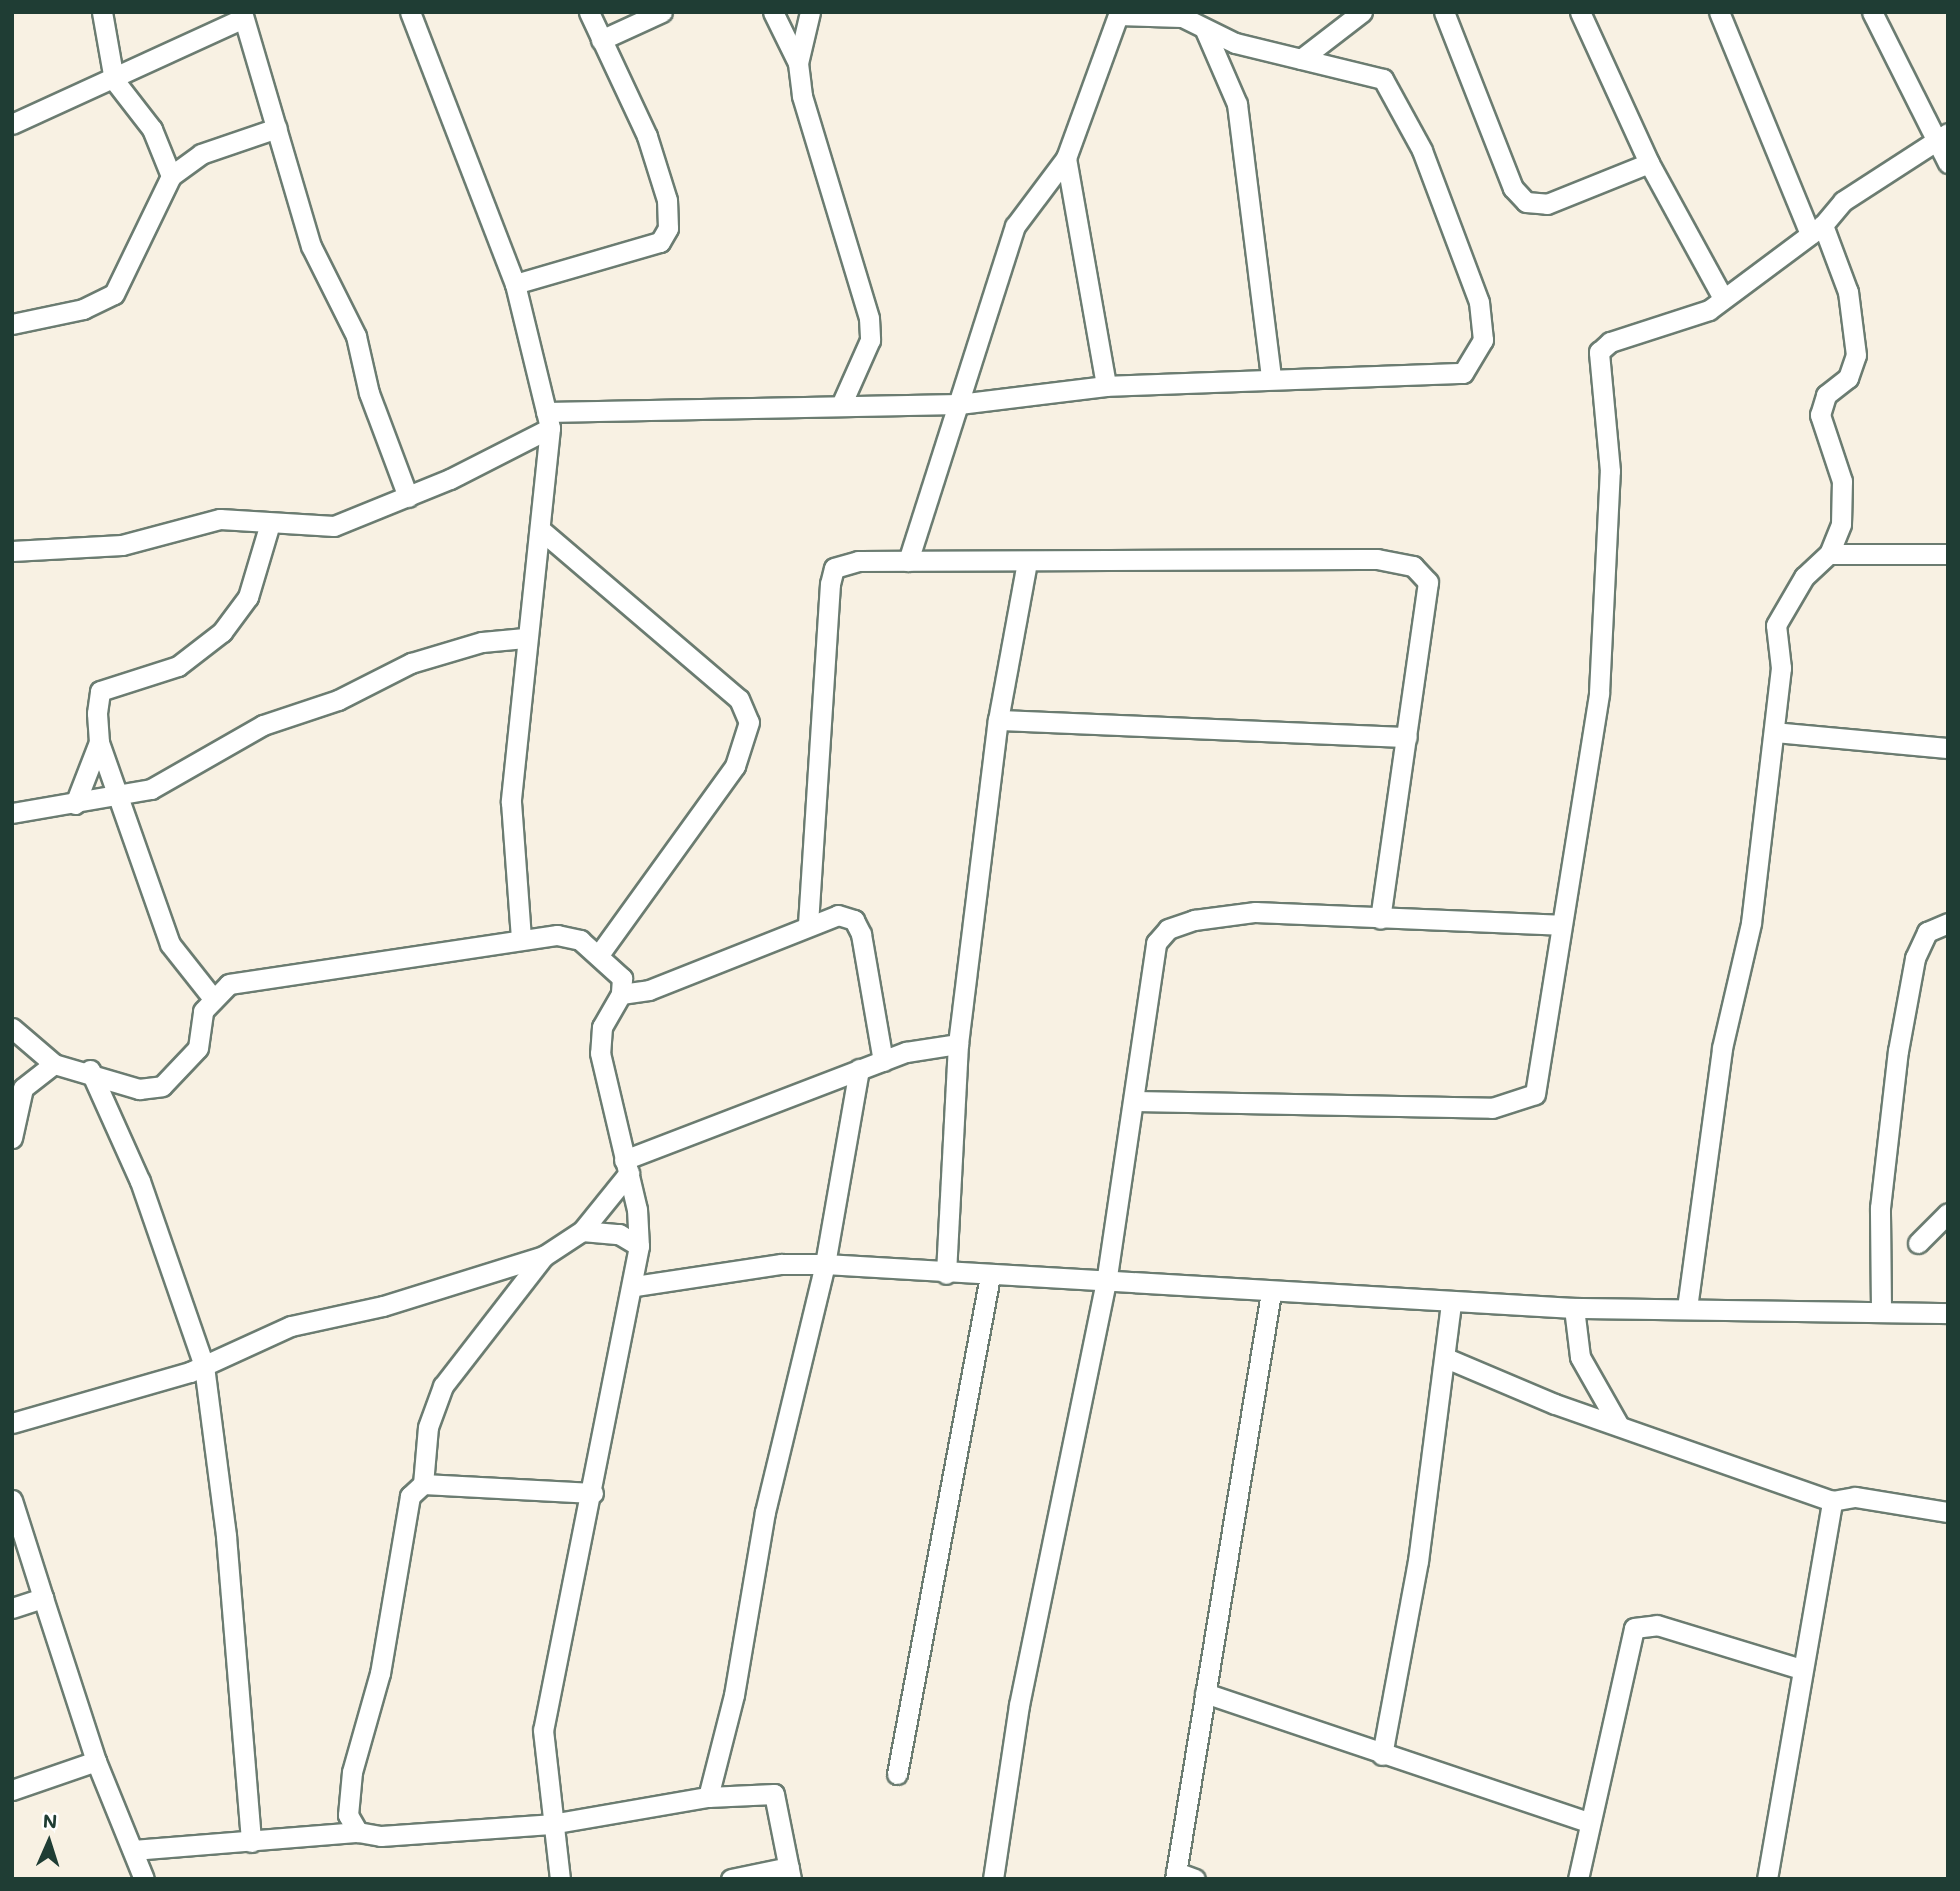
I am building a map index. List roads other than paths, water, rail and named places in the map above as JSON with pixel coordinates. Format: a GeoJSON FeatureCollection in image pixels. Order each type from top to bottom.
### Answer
{"type":"FeatureCollection","features":[{"type":"Feature","properties":{"kind":"street"},"geometry":{"type":"LineString","coordinates":[[102,12],[114,80],[152,129],[171,176]]}},
{"type":"Feature","properties":{"kind":"street"},"geometry":{"type":"LineString","coordinates":[[410,12],[515,284],[548,420],[542,531],[526,638],[511,802],[521,938]]}},
{"type":"Feature","properties":{"kind":"street"},"geometry":{"type":"LineString","coordinates":[[515,284],[660,242],[668,228],[667,200],[647,136],[589,12]]}},
{"type":"Feature","properties":{"kind":"street"},"geometry":{"type":"LineString","coordinates":[[601,40],[662,12]]}},
{"type":"Feature","properties":{"kind":"street"},"geometry":{"type":"LineString","coordinates":[[773,12],[798,63],[811,133],[869,318],[870,340],[842,403]]}},
{"type":"Feature","properties":{"kind":"street"},"geometry":{"type":"LineString","coordinates":[[798,63],[810,12]]}},
{"type":"Feature","properties":{"kind":"street"},"geometry":{"type":"LineString","coordinates":[[1301,59],[1362,12]]}},
{"type":"Feature","properties":{"kind":"street"},"geometry":{"type":"LineString","coordinates":[[1444,12],[1513,188],[1526,202],[1547,204],[1649,163]]}},
{"type":"Feature","properties":{"kind":"street"},"geometry":{"type":"LineString","coordinates":[[1580,12],[1649,163],[1723,298]]}},
{"type":"Feature","properties":{"kind":"street"},"geometry":{"type":"LineString","coordinates":[[1687,1308],[1722,1048],[1751,923],[1781,668],[1776,625],[1804,577],[1829,554],[1841,524],[1842,481],[1819,415],[1826,395],[1848,378],[1856,355],[1848,292],[1719,12]]}},
{"type":"Feature","properties":{"kind":"street"},"geometry":{"type":"LineString","coordinates":[[1872,12],[1942,137],[1948,163]]}},
{"type":"Feature","properties":{"kind":"street"},"geometry":{"type":"LineString","coordinates":[[12,551],[122,545],[220,519],[334,526],[408,497],[548,420],[842,403],[959,404],[1106,386],[1463,373],[1483,340],[1479,302],[1422,150],[1383,79],[1301,59],[1205,30],[1177,15],[1118,13],[1066,158],[1016,226],[959,404],[908,561]]}},
{"type":"Feature","properties":{"kind":"street"},"geometry":{"type":"LineString","coordinates":[[12,124],[114,80],[242,15],[268,85],[277,128],[311,246],[356,336],[369,393],[408,497]]}},
{"type":"Feature","properties":{"kind":"street"},"geometry":{"type":"LineString","coordinates":[[1205,30],[1237,104],[1271,378]]}},
{"type":"Feature","properties":{"kind":"street"},"geometry":{"type":"LineString","coordinates":[[12,324],[114,294],[171,176],[201,154],[277,128]]}},
{"type":"Feature","properties":{"kind":"street"},"geometry":{"type":"LineString","coordinates":[[1135,1101],[1518,1105],[1535,1094],[1599,692],[1606,600],[1610,471],[1599,352],[1723,298],[1817,229],[1843,201],[1942,137]]}},
{"type":"Feature","properties":{"kind":"street"},"geometry":{"type":"LineString","coordinates":[[1066,158],[1106,386]]}},
{"type":"Feature","properties":{"kind":"street"},"geometry":{"type":"LineString","coordinates":[[75,804],[99,742],[100,691],[178,666],[222,632],[248,597],[270,523]]}},
{"type":"Feature","properties":{"kind":"street"},"geometry":{"type":"LineString","coordinates":[[542,531],[739,699],[749,722],[734,766],[600,953]]}},
{"type":"Feature","properties":{"kind":"street"},"geometry":{"type":"LineString","coordinates":[[1829,554],[1948,554]]}},
{"type":"Feature","properties":{"kind":"street"},"geometry":{"type":"LineString","coordinates":[[808,924],[834,568],[908,561],[1377,559],[1413,566],[1428,582],[1380,919]]}},
{"type":"Feature","properties":{"kind":"street"},"geometry":{"type":"LineString","coordinates":[[946,1274],[958,1044],[998,720],[1027,562]]}},
{"type":"Feature","properties":{"kind":"street"},"geometry":{"type":"LineString","coordinates":[[12,813],[120,799],[151,789],[263,725],[338,700],[411,663],[482,642],[526,638]]}},
{"type":"Feature","properties":{"kind":"street"},"geometry":{"type":"LineString","coordinates":[[998,720],[1407,737]]}},
{"type":"Feature","properties":{"kind":"street"},"geometry":{"type":"LineString","coordinates":[[1774,732],[1948,748]]}},
{"type":"Feature","properties":{"kind":"street"},"geometry":{"type":"LineString","coordinates":[[99,742],[170,944],[211,996]]}},
{"type":"Feature","properties":{"kind":"street"},"geometry":{"type":"LineString","coordinates":[[993,1879],[1019,1705],[1106,1283],[1135,1101],[1149,971],[1156,943],[1168,929],[1255,912],[1560,925]]}},
{"type":"Feature","properties":{"kind":"street"},"geometry":{"type":"LineString","coordinates":[[12,1028],[54,1063],[90,1070],[139,1089],[162,1086],[198,1048],[211,996],[229,985],[431,958],[521,938],[556,935],[600,953],[622,986],[649,990],[808,924],[838,915],[854,920],[883,1061]]}},
{"type":"Feature","properties":{"kind":"street"},"geometry":{"type":"LineString","coordinates":[[1881,1309],[1880,1208],[1898,1051],[1915,958],[1927,932],[1948,923]]}},
{"type":"Feature","properties":{"kind":"street"},"geometry":{"type":"LineString","coordinates":[[559,1879],[543,1730],[635,1286],[639,1246],[626,1166],[600,1054],[601,1027],[622,986]]}},
{"type":"Feature","properties":{"kind":"street"},"geometry":{"type":"LineString","coordinates":[[12,1423],[204,1366],[291,1326],[383,1306],[544,1256],[582,1231],[626,1166],[859,1069],[958,1044]]}},
{"type":"Feature","properties":{"kind":"street"},"geometry":{"type":"LineString","coordinates":[[12,1138],[23,1088],[54,1063]]}},
{"type":"Feature","properties":{"kind":"street"},"geometry":{"type":"LineString","coordinates":[[708,1797],[734,1695],[765,1512],[825,1264],[859,1069]]}},
{"type":"Feature","properties":{"kind":"street"},"geometry":{"type":"LineString","coordinates":[[90,1070],[140,1181],[204,1366],[226,1536],[251,1842]]}},
{"type":"Feature","properties":{"kind":"street"},"geometry":{"type":"LineString","coordinates":[[1918,1243],[1948,1213]]}},
{"type":"Feature","properties":{"kind":"street"},"geometry":{"type":"LineString","coordinates":[[582,1231],[619,1234],[639,1246]]}},
{"type":"Feature","properties":{"kind":"street"},"geometry":{"type":"LineString","coordinates":[[358,1832],[348,1815],[352,1772],[380,1673],[396,1551],[410,1496],[423,1484],[428,1427],[443,1386],[544,1256]]}},
{"type":"Feature","properties":{"kind":"street"},"geometry":{"type":"LineString","coordinates":[[635,1286],[781,1264],[825,1264],[946,1274],[1574,1308],[1881,1309],[1948,1313]]}},
{"type":"Feature","properties":{"kind":"street"},"geometry":{"type":"LineString","coordinates":[[897,1774],[990,1276]]}},
{"type":"Feature","properties":{"kind":"street"},"geometry":{"type":"LineString","coordinates":[[1195,1879],[1175,1876],[1271,1293]]}},
{"type":"Feature","properties":{"kind":"street"},"geometry":{"type":"LineString","coordinates":[[1382,1755],[1446,1358],[1451,1302]]}},
{"type":"Feature","properties":{"kind":"street"},"geometry":{"type":"LineString","coordinates":[[1574,1308],[1580,1357],[1618,1424]]}},
{"type":"Feature","properties":{"kind":"street"},"geometry":{"type":"LineString","coordinates":[[1446,1358],[1618,1424],[1832,1501],[1854,1497],[1946,1516]]}},
{"type":"Feature","properties":{"kind":"street"},"geometry":{"type":"LineString","coordinates":[[423,1484],[593,1493]]}},
{"type":"Feature","properties":{"kind":"street"},"geometry":{"type":"LineString","coordinates":[[12,1500],[96,1761],[144,1879]]}},
{"type":"Feature","properties":{"kind":"street"},"geometry":{"type":"LineString","coordinates":[[1767,1879],[1832,1501]]}},
{"type":"Feature","properties":{"kind":"street"},"geometry":{"type":"LineString","coordinates":[[12,1608],[43,1598]]}},
{"type":"Feature","properties":{"kind":"street"},"geometry":{"type":"LineString","coordinates":[[1578,1879],[1588,1822],[1634,1628],[1657,1625],[1801,1669]]}},
{"type":"Feature","properties":{"kind":"street"},"geometry":{"type":"LineString","coordinates":[[1205,1693],[1382,1755],[1588,1822]]}},
{"type":"Feature","properties":{"kind":"street"},"geometry":{"type":"LineString","coordinates":[[12,1790],[96,1761]]}},
{"type":"Feature","properties":{"kind":"street"},"geometry":{"type":"LineString","coordinates":[[133,1850],[358,1832],[381,1836],[551,1824],[708,1797],[774,1794],[790,1873],[731,1879]]}}]}
